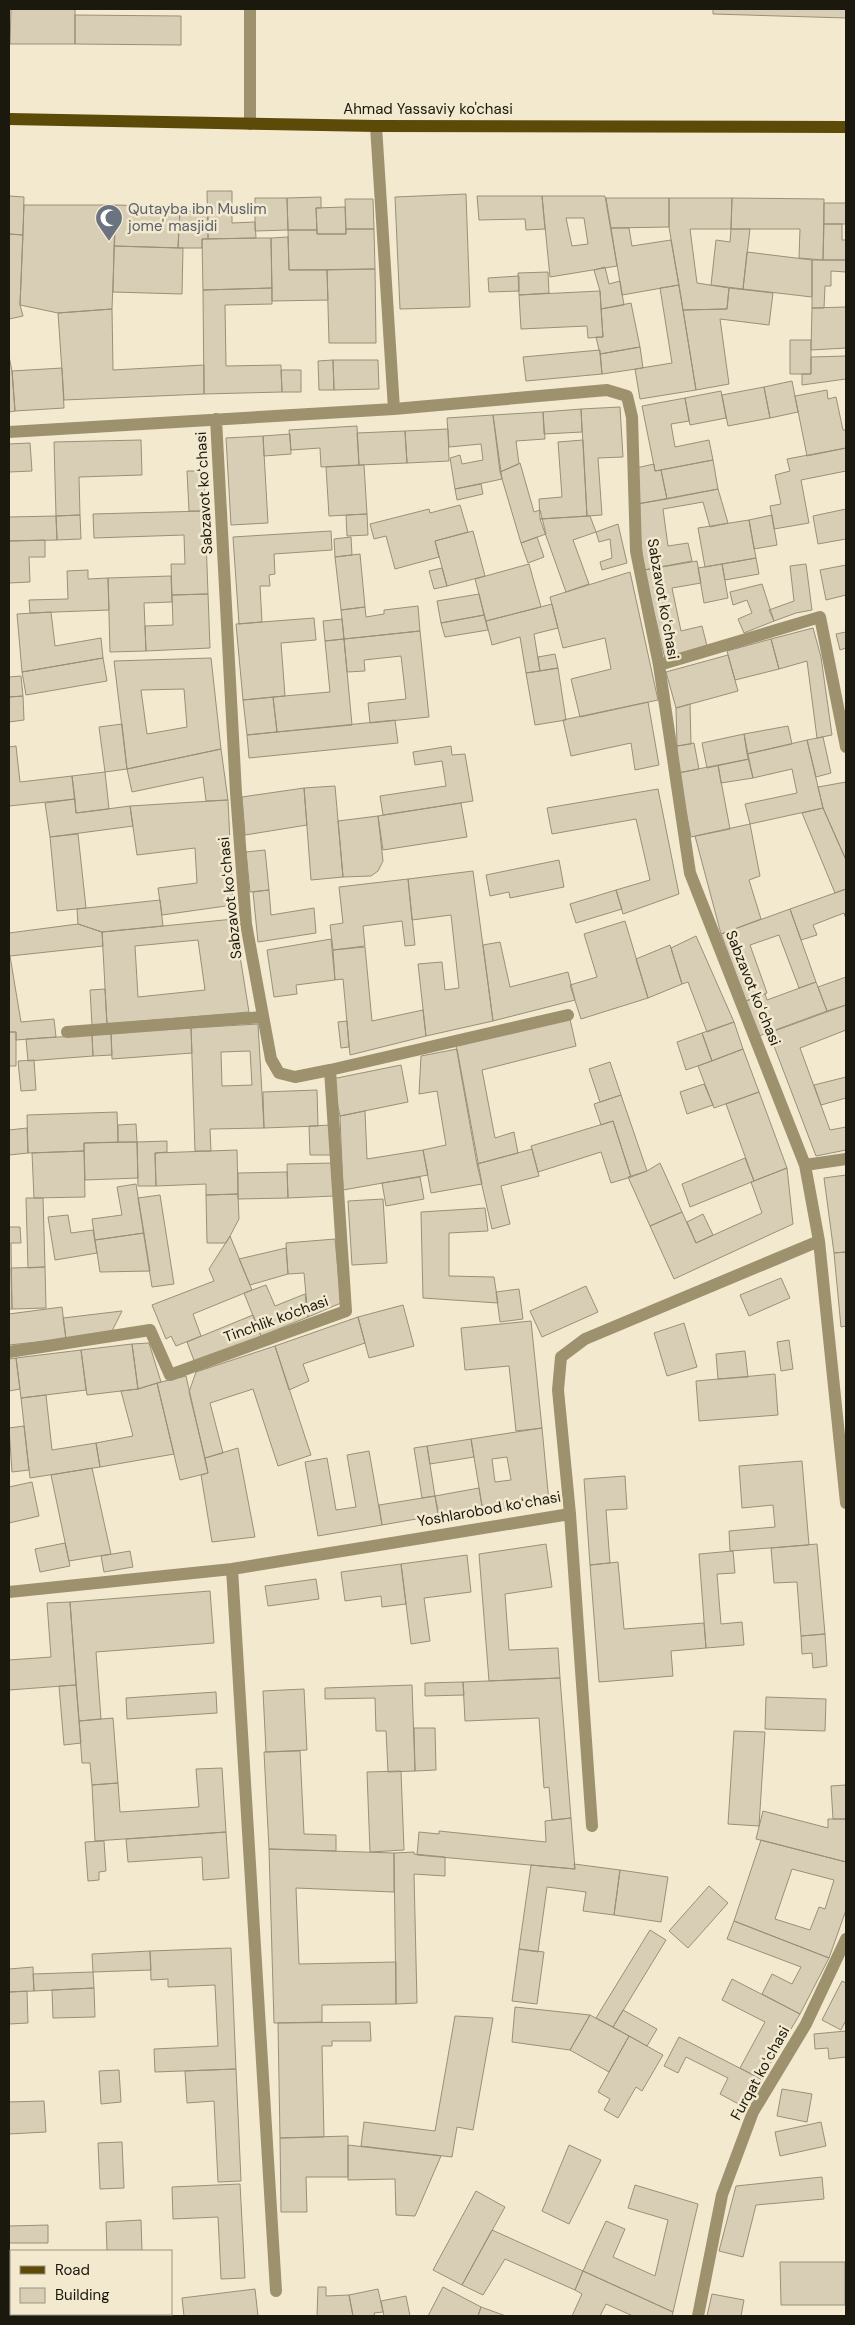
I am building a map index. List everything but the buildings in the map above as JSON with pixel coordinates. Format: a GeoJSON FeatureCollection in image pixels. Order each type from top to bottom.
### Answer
{"type":"FeatureCollection","features":[{"type":"Feature","properties":{"kind":"main road","name":"Ahmad Yassaviy ko'chasi"},"geometry":{"type":"LineString","coordinates":[[9,119],[376,126],[846,127]]}},
{"type":"Feature","properties":{"kind":"street"},"geometry":{"type":"LineString","coordinates":[[250,9],[250,124]]}},
{"type":"Feature","properties":{"kind":"street"},"geometry":{"type":"LineString","coordinates":[[376,126],[394,409]]}},
{"type":"Feature","properties":{"kind":"street","name":"Sabzavot koʻchasi"},"geometry":{"type":"LineString","coordinates":[[9,432],[394,409],[607,390],[627,396],[632,417],[636,551],[659,665],[690,873],[805,1165]]}},
{"type":"Feature","properties":{"kind":"street","name":"Sabzavot koʻchasi"},"geometry":{"type":"LineString","coordinates":[[216,419],[236,793],[246,924],[271,1059],[279,1074],[295,1077],[330,1070],[568,1015]]}},
{"type":"Feature","properties":{"kind":"street"},"geometry":{"type":"LineString","coordinates":[[659,665],[820,616],[846,747]]}},
{"type":"Feature","properties":{"kind":"street"},"geometry":{"type":"LineString","coordinates":[[67,1032],[262,1017]]}},
{"type":"Feature","properties":{"kind":"street","name":"Tinchlik ko'chasi"},"geometry":{"type":"LineString","coordinates":[[9,1352],[150,1330],[170,1375],[346,1311],[330,1070]]}},
{"type":"Feature","properties":{"kind":"street"},"geometry":{"type":"LineString","coordinates":[[846,1159],[805,1165],[819,1241],[846,1503]]}},
{"type":"Feature","properties":{"kind":"street","name":"Yoshlarobod koʻchasi"},"geometry":{"type":"LineString","coordinates":[[9,1592],[232,1569],[570,1514],[558,1390],[561,1358],[585,1339],[819,1241]]}},
{"type":"Feature","properties":{"kind":"street"},"geometry":{"type":"LineString","coordinates":[[570,1514],[592,1826]]}},
{"type":"Feature","properties":{"kind":"street"},"geometry":{"type":"LineString","coordinates":[[232,1569],[276,2292]]}},
{"type":"Feature","properties":{"kind":"street","name":"Furqat koʻchasi"},"geometry":{"type":"LineString","coordinates":[[698,2316],[722,2195],[753,2112],[806,2024],[846,1939]]}},
{"type":"Feature","properties":{"kind":"place","name":"Qutayba ibn Muslim jome' masjidi"},"geometry":{"type":"Point","coordinates":[109,242]}}]}
